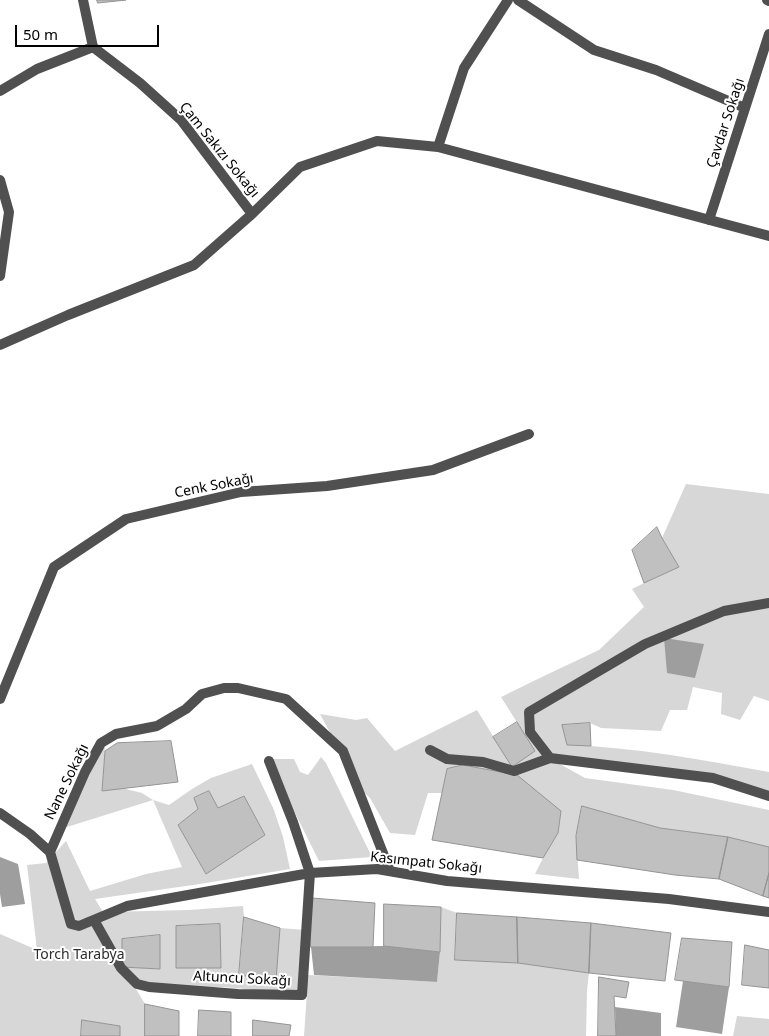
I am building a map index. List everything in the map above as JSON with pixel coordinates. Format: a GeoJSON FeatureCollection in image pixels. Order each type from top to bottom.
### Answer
{"type":"FeatureCollection","features":[{"type":"Feature","properties":{"kind":"street"},"geometry":{"type":"LineString","coordinates":[[0,91],[38,69],[94,47],[83,0]]}},
{"type":"Feature","properties":{"kind":"street"},"geometry":{"type":"LineString","coordinates":[[438,147],[464,68],[508,0]]}},
{"type":"Feature","properties":{"kind":"street"},"geometry":{"type":"LineString","coordinates":[[518,0],[594,50],[656,70],[745,108]]}},
{"type":"Feature","properties":{"kind":"street","name":"Çavdar Sokağı"},"geometry":{"type":"LineString","coordinates":[[709,220],[769,34]]}},
{"type":"Feature","properties":{"kind":"street","name":"Çam Sakızı Sokağı"},"geometry":{"type":"LineString","coordinates":[[94,47],[140,83],[181,120],[252,214]]}},
{"type":"Feature","properties":{"kind":"street"},"geometry":{"type":"LineString","coordinates":[[0,345],[68,315],[194,265],[252,214],[300,166],[377,142],[438,147],[769,236]]}},
{"type":"Feature","properties":{"kind":"street"},"geometry":{"type":"LineString","coordinates":[[0,180],[9,212],[0,276]]}},
{"type":"Feature","properties":{"kind":"street","name":"Cenk Sokağı"},"geometry":{"type":"LineString","coordinates":[[0,698],[54,567],[126,519],[241,492],[327,486],[433,470],[529,434]]}},
{"type":"Feature","properties":{"kind":"street"},"geometry":{"type":"LineString","coordinates":[[550,758],[530,732],[529,712],[645,644],[724,611],[769,603]]}},
{"type":"Feature","properties":{"kind":"street","name":"Nane Sokağı"},"geometry":{"type":"LineString","coordinates":[[50,852],[85,772],[101,744],[116,734],[156,726],[186,709],[202,694],[224,688],[238,688],[286,698],[343,751],[390,871]]}},
{"type":"Feature","properties":{"kind":"street"},"geometry":{"type":"LineString","coordinates":[[430,750],[447,759],[483,762],[514,772],[550,758],[713,778],[769,796]]}},
{"type":"Feature","properties":{"kind":"street","name":"Altuncu Sokağı"},"geometry":{"type":"LineString","coordinates":[[94,920],[121,968],[137,984],[238,994],[302,995],[310,873],[293,822],[269,761]]}},
{"type":"Feature","properties":{"kind":"street"},"geometry":{"type":"LineString","coordinates":[[0,813],[30,834],[50,852]]}},
{"type":"Feature","properties":{"kind":"street","name":"Kasımpatı Sokağı"},"geometry":{"type":"LineString","coordinates":[[50,852],[71,924],[79,926],[127,906],[310,873],[377,869],[448,881],[669,899],[769,912]]}},
{"type":"Feature","properties":{"kind":"green space"},"geometry":{"type":"Polygon","coordinates":[[[686,484],[769,494],[769,701],[754,696],[740,720],[721,714],[722,693],[693,687],[687,710],[670,710],[661,731],[601,728],[590,723],[563,725],[567,745],[644,751],[769,772],[769,796],[630,764],[558,763],[585,778],[673,790],[769,810],[769,847],[728,837],[660,828],[582,806],[576,836],[579,879],[535,874],[558,833],[561,811],[504,772],[463,765],[447,769],[442,793],[428,793],[415,835],[390,833],[370,798],[358,787],[320,714],[356,720],[367,718],[395,751],[477,710],[512,767],[535,751],[501,697],[599,650],[644,607],[632,589],[679,567],[662,538],[686,484]]]}},
{"type":"Feature","properties":{"kind":"green space"},"geometry":{"type":"Polygon","coordinates":[[[105,747],[102,791],[122,788],[142,793],[153,800],[67,827],[64,825],[90,762],[105,747]]]}},
{"type":"Feature","properties":{"kind":"green space"},"geometry":{"type":"Polygon","coordinates":[[[321,757],[326,763],[372,857],[319,861],[268,759],[294,759],[300,772],[308,775],[321,757]]]}},
{"type":"Feature","properties":{"kind":"green space","name":"Torch Tarabya"},"geometry":{"type":"Polygon","coordinates":[[[252,764],[274,810],[283,837],[290,869],[95,899],[103,912],[189,910],[243,906],[244,917],[239,975],[275,980],[280,928],[305,930],[308,975],[437,982],[441,907],[457,913],[455,960],[518,963],[589,973],[586,1036],[304,1036],[307,992],[280,993],[221,987],[136,989],[145,1004],[145,1036],[120,1036],[120,1026],[82,1020],[81,1036],[0,1036],[0,934],[37,950],[27,865],[46,863],[66,841],[90,891],[146,874],[182,867],[153,800],[169,805],[211,778],[252,764]],[[209,791],[194,798],[198,809],[178,825],[206,874],[265,835],[244,796],[218,808],[209,791]],[[220,924],[176,926],[176,968],[221,968],[220,924]],[[159,935],[122,939],[122,967],[160,969],[159,935]]]}},
{"type":"Feature","properties":{"kind":"green space"},"geometry":{"type":"Polygon","coordinates":[[[737,1016],[769,1019],[769,1036],[733,1036],[737,1016]]]}},
{"type":"Feature","properties":{"kind":"shaded area"},"geometry":{"type":"Polygon","coordinates":[[[664,638],[704,644],[695,678],[667,673],[664,638]]]}},
{"type":"Feature","properties":{"kind":"shaded area"},"geometry":{"type":"Polygon","coordinates":[[[0,857],[18,864],[25,904],[2,907],[0,857]]]}},
{"type":"Feature","properties":{"kind":"shaded area"},"geometry":{"type":"Polygon","coordinates":[[[384,946],[440,952],[437,982],[314,975],[311,947],[384,946]]]}},
{"type":"Feature","properties":{"kind":"shaded area"},"geometry":{"type":"Polygon","coordinates":[[[683,981],[729,987],[722,1034],[676,1027],[683,981]]]}},
{"type":"Feature","properties":{"kind":"shaded area"},"geometry":{"type":"Polygon","coordinates":[[[615,1007],[661,1013],[661,1036],[616,1036],[615,1007]]]}},
{"type":"Feature","properties":{"kind":"building"},"geometry":{"type":"Polygon","coordinates":[[[97,0],[126,0],[98,3],[97,0]]]}},
{"type":"Feature","properties":{"kind":"building"},"geometry":{"type":"Polygon","coordinates":[[[657,527],[679,567],[644,583],[632,550],[657,527]]]}},
{"type":"Feature","properties":{"kind":"building"},"geometry":{"type":"Polygon","coordinates":[[[517,722],[535,751],[512,767],[493,737],[517,722]]]}},
{"type":"Feature","properties":{"kind":"building"},"geometry":{"type":"Polygon","coordinates":[[[590,723],[591,746],[567,745],[562,725],[590,723]]]}},
{"type":"Feature","properties":{"kind":"building"},"geometry":{"type":"Polygon","coordinates":[[[171,741],[178,782],[102,791],[105,751],[117,743],[171,741]]]}},
{"type":"Feature","properties":{"kind":"building"},"geometry":{"type":"Polygon","coordinates":[[[463,765],[517,775],[561,811],[558,833],[543,858],[432,840],[447,769],[463,765]]]}},
{"type":"Feature","properties":{"kind":"building"},"geometry":{"type":"Polygon","coordinates":[[[209,791],[218,808],[244,796],[265,835],[206,874],[178,825],[198,809],[194,798],[209,791]]]}},
{"type":"Feature","properties":{"kind":"building"},"geometry":{"type":"Polygon","coordinates":[[[582,806],[660,828],[728,837],[719,879],[675,875],[577,860],[576,836],[582,806]]]}},
{"type":"Feature","properties":{"kind":"building"},"geometry":{"type":"Polygon","coordinates":[[[728,837],[769,847],[769,873],[763,896],[719,879],[728,837]]]}},
{"type":"Feature","properties":{"kind":"building"},"geometry":{"type":"Polygon","coordinates":[[[769,873],[769,898],[763,896],[769,873]]]}},
{"type":"Feature","properties":{"kind":"building"},"geometry":{"type":"Polygon","coordinates":[[[312,898],[375,903],[373,947],[311,947],[312,898]]]}},
{"type":"Feature","properties":{"kind":"building"},"geometry":{"type":"Polygon","coordinates":[[[384,904],[441,907],[440,952],[384,946],[384,904]]]}},
{"type":"Feature","properties":{"kind":"building"},"geometry":{"type":"Polygon","coordinates":[[[457,913],[517,917],[518,963],[455,960],[457,913]]]}},
{"type":"Feature","properties":{"kind":"building"},"geometry":{"type":"Polygon","coordinates":[[[244,917],[280,928],[276,980],[239,975],[244,917]]]}},
{"type":"Feature","properties":{"kind":"building"},"geometry":{"type":"Polygon","coordinates":[[[517,917],[591,923],[589,973],[518,963],[517,917]]]}},
{"type":"Feature","properties":{"kind":"building"},"geometry":{"type":"Polygon","coordinates":[[[591,923],[671,933],[665,981],[589,973],[591,923]]]}},
{"type":"Feature","properties":{"kind":"building"},"geometry":{"type":"Polygon","coordinates":[[[220,924],[221,968],[176,968],[176,926],[220,924]]]}},
{"type":"Feature","properties":{"kind":"building"},"geometry":{"type":"Polygon","coordinates":[[[160,935],[160,969],[122,967],[122,939],[160,935]]]}},
{"type":"Feature","properties":{"kind":"building"},"geometry":{"type":"Polygon","coordinates":[[[682,938],[732,942],[729,987],[675,980],[682,938]]]}},
{"type":"Feature","properties":{"kind":"building"},"geometry":{"type":"Polygon","coordinates":[[[745,945],[769,950],[769,988],[742,985],[745,945]]]}},
{"type":"Feature","properties":{"kind":"building"},"geometry":{"type":"Polygon","coordinates":[[[599,977],[629,982],[626,998],[614,996],[616,1036],[598,1036],[599,977]]]}},
{"type":"Feature","properties":{"kind":"building"},"geometry":{"type":"Polygon","coordinates":[[[145,1004],[179,1011],[179,1036],[145,1036],[145,1004]]]}},
{"type":"Feature","properties":{"kind":"building"},"geometry":{"type":"Polygon","coordinates":[[[199,1010],[231,1012],[231,1036],[198,1036],[199,1010]]]}},
{"type":"Feature","properties":{"kind":"building"},"geometry":{"type":"Polygon","coordinates":[[[82,1020],[120,1026],[120,1036],[81,1036],[82,1020]]]}},
{"type":"Feature","properties":{"kind":"building"},"geometry":{"type":"Polygon","coordinates":[[[253,1020],[291,1025],[289,1036],[253,1036],[253,1020]]]}}]}
